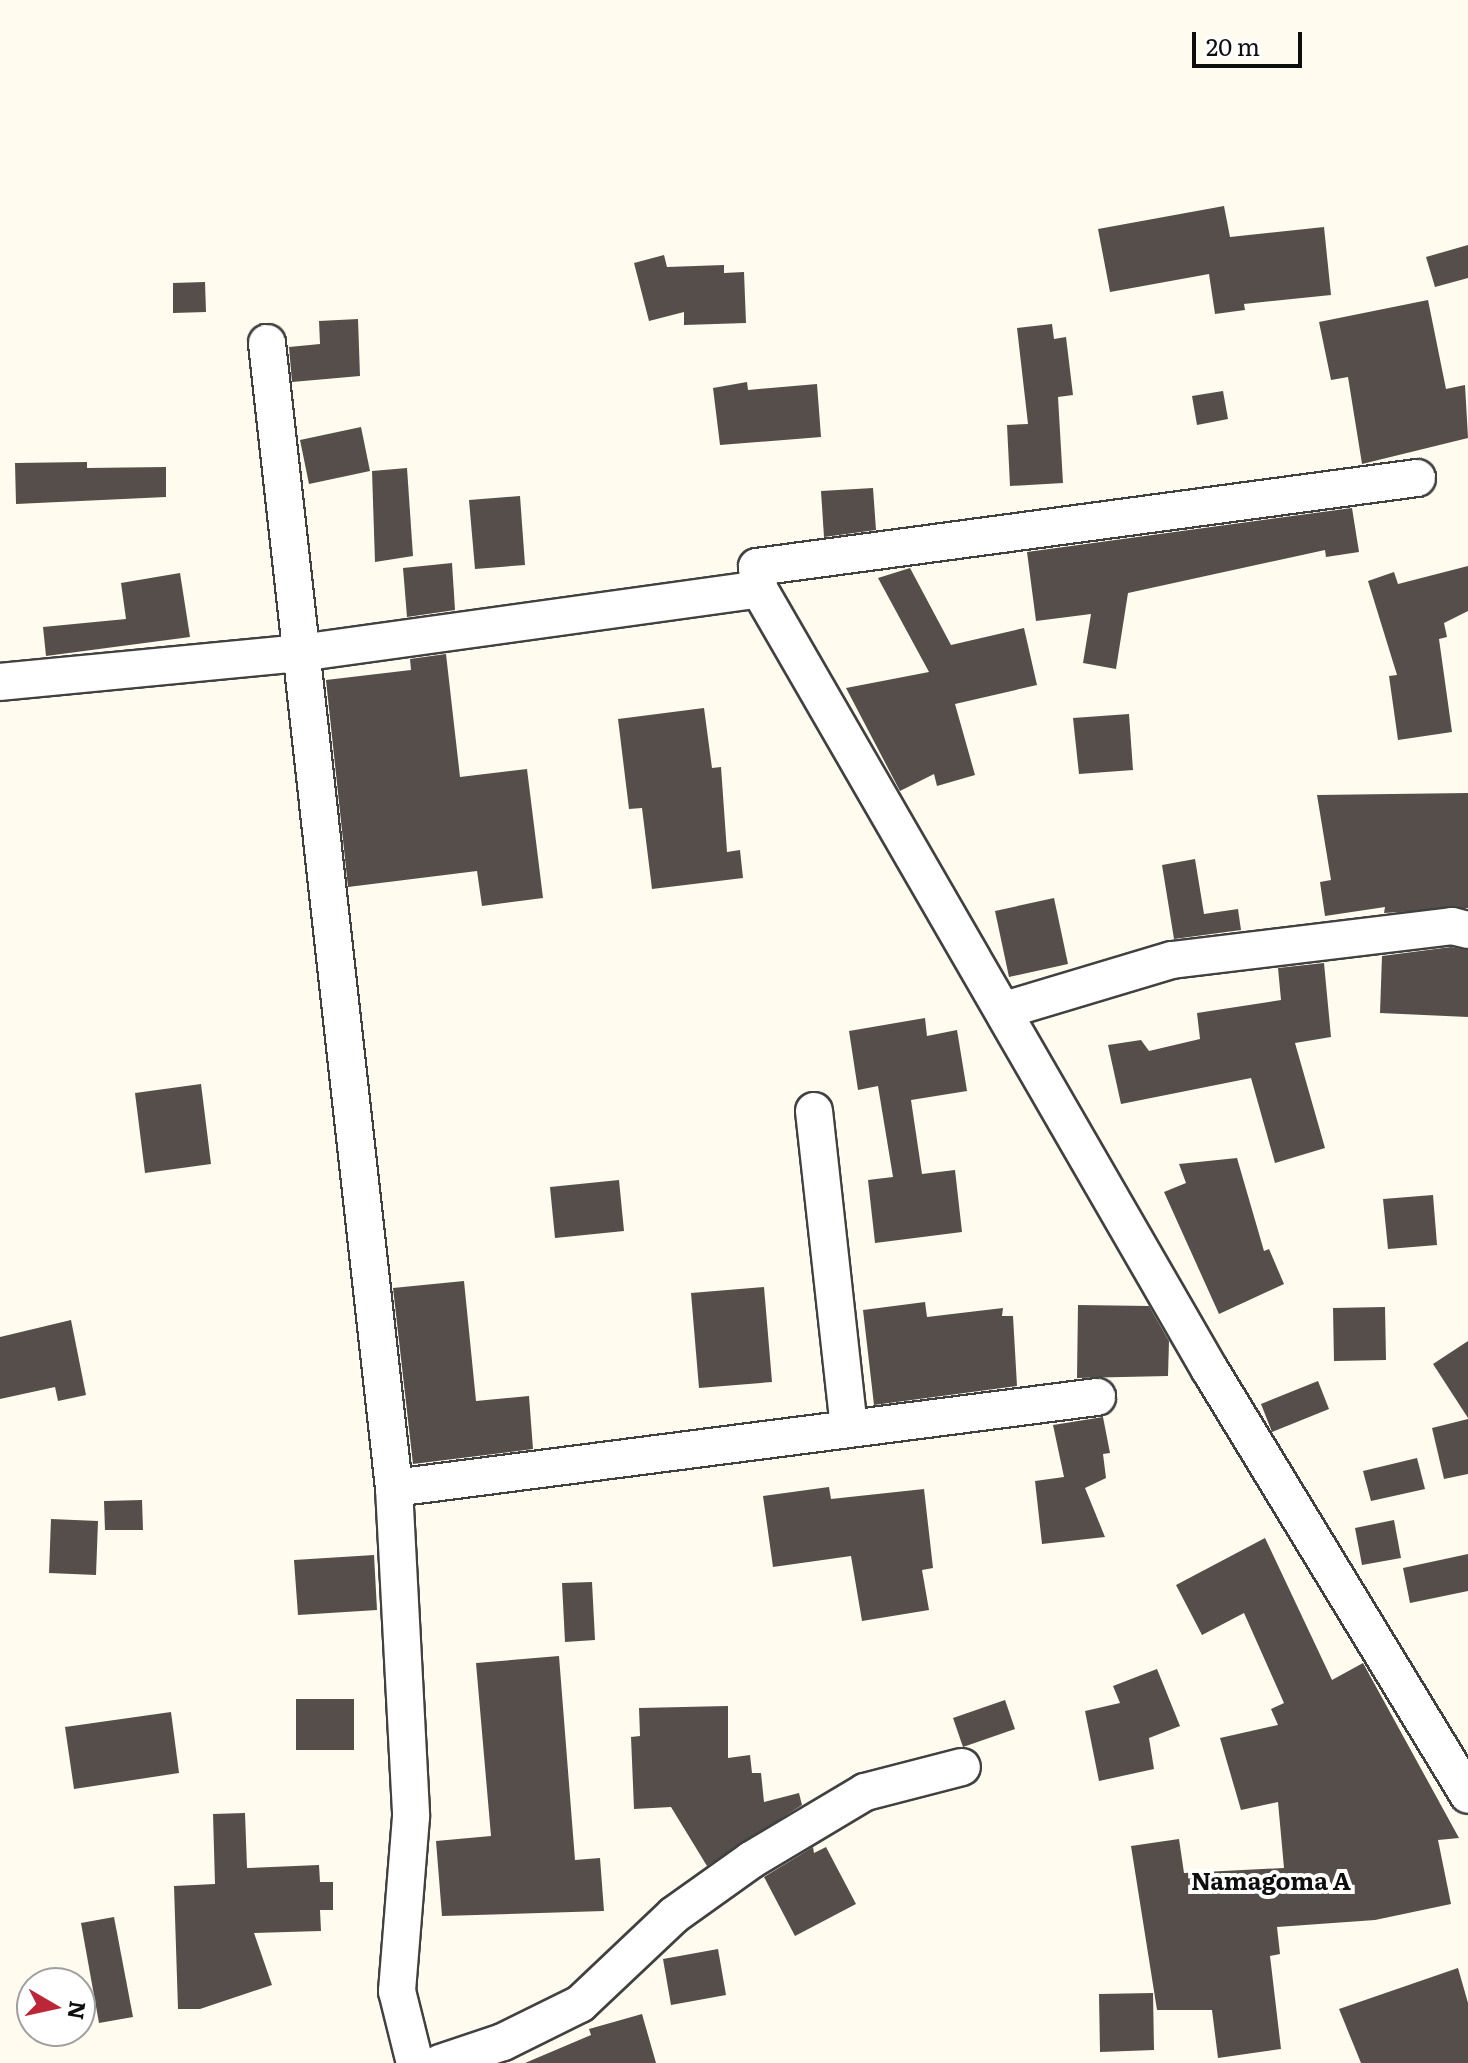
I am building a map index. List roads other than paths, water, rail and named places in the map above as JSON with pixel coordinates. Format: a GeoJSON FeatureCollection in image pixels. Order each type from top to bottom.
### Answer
{"type":"FeatureCollection","features":[{"type":"Feature","properties":{"kind":"street"},"geometry":{"type":"LineString","coordinates":[[267,343],[394,1488],[411,1817],[397,1991],[415,2063]]}},
{"type":"Feature","properties":{"kind":"street"},"geometry":{"type":"LineString","coordinates":[[1417,478],[757,567],[759,589],[1005,1010],[1210,1370],[1468,1795]]}},
{"type":"Feature","properties":{"kind":"street"},"geometry":{"type":"LineString","coordinates":[[0,682],[300,653],[759,589]]}},
{"type":"Feature","properties":{"kind":"street"},"geometry":{"type":"LineString","coordinates":[[1005,1010],[1172,960],[1452,926],[1468,930]]}},
{"type":"Feature","properties":{"kind":"street"},"geometry":{"type":"LineString","coordinates":[[814,1111],[849,1427]]}},
{"type":"Feature","properties":{"kind":"street"},"geometry":{"type":"LineString","coordinates":[[394,1488],[1097,1397]]}},
{"type":"Feature","properties":{"kind":"street"},"geometry":{"type":"LineString","coordinates":[[440,2063],[503,2042],[580,2004],[674,1915],[751,1860],[865,1792],[962,1767]]}},
{"type":"Feature","properties":{"kind":"district","name":"Namagoma A"},"geometry":{"type":"Point","coordinates":[1271,1880]}}]}
